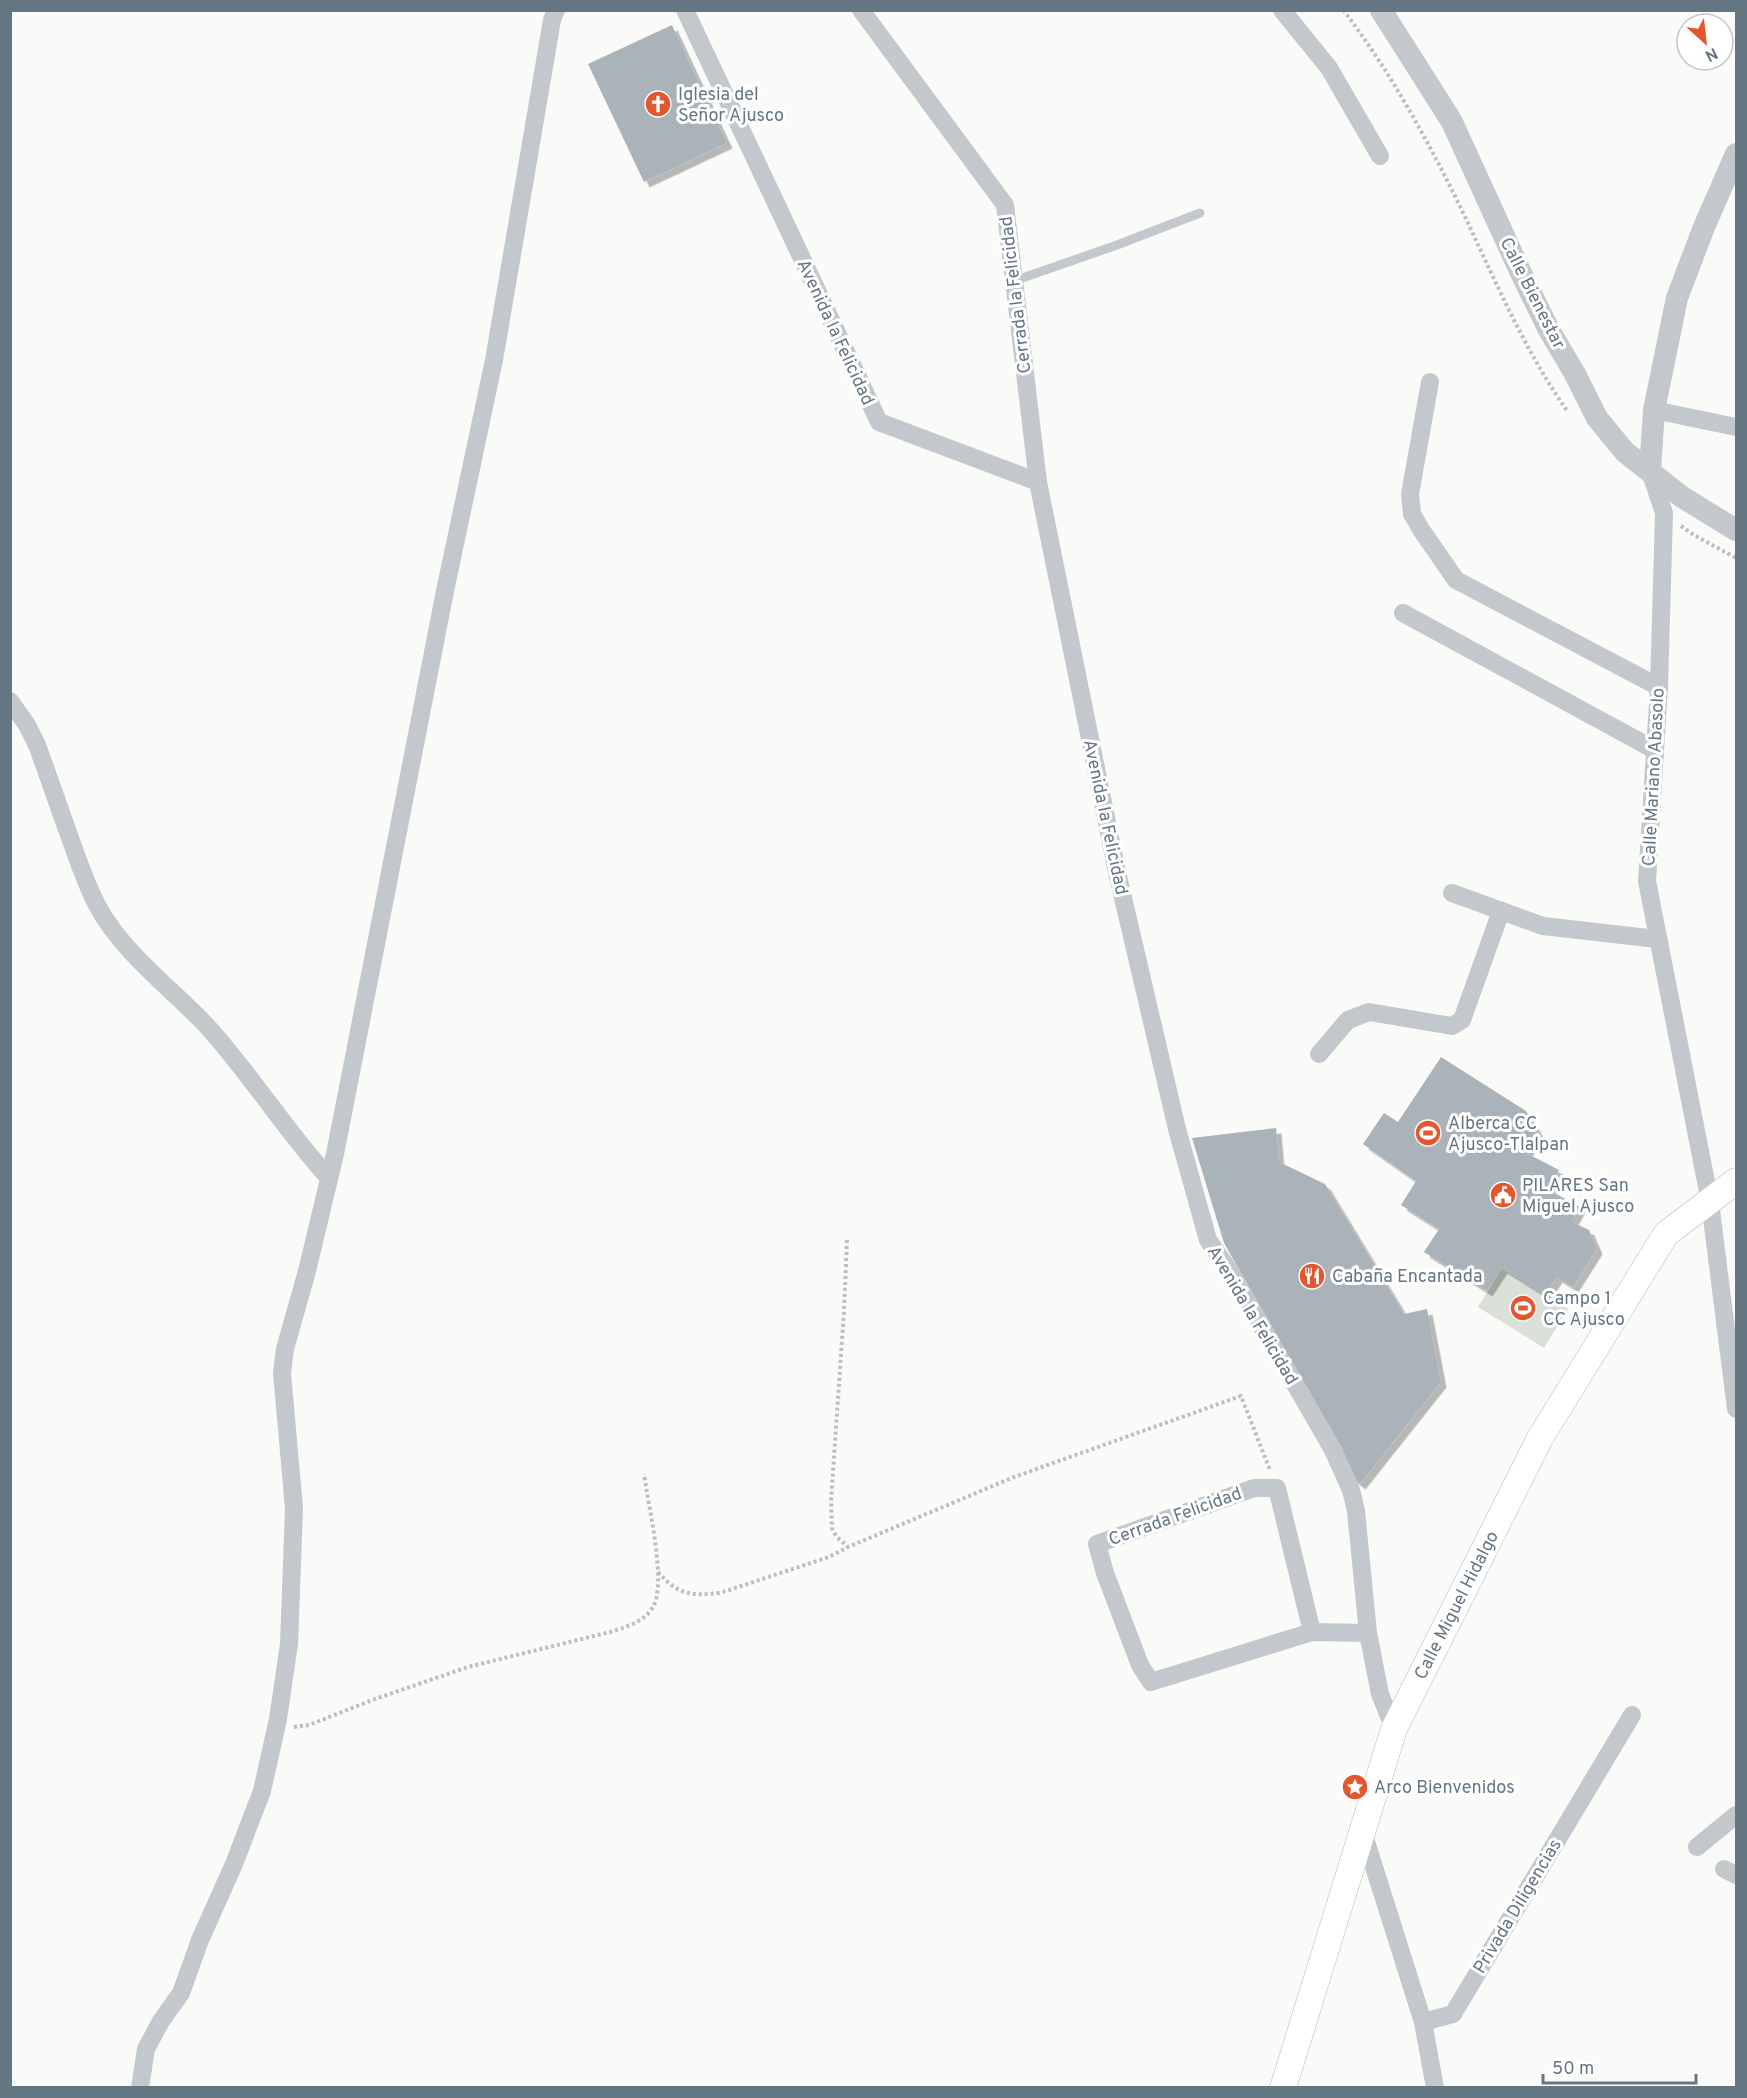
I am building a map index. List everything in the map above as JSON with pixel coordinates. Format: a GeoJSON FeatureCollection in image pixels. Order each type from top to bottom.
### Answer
{"type":"FeatureCollection","features":[{"type":"Feature","properties":{"kind":"main road","name":"Calle Miguel Hidalgo"},"geometry":{"type":"LineString","coordinates":[[1283,2088],[1394,1729],[1540,1438],[1666,1234],[1737,1181]]}},
{"type":"Feature","properties":{"kind":"street"},"geometry":{"type":"LineString","coordinates":[[140,2088],[146,2049],[160,2021],[181,1993],[200,1940],[262,1791],[275,1730],[289,1644],[294,1508],[282,1373],[285,1349],[329,1179],[445,591],[494,360],[552,20],[556,10]]}},
{"type":"Feature","properties":{"kind":"street","name":"Avenida la Felicidad"},"geometry":{"type":"LineString","coordinates":[[685,10],[879,422],[1038,482],[1117,872],[1177,1129],[1208,1240],[1231,1273],[1333,1450],[1351,1490],[1361,1557],[1368,1633],[1380,1694],[1394,1729]]}},
{"type":"Feature","properties":{"kind":"street","name":"Cerrada la Felicidad"},"geometry":{"type":"LineString","coordinates":[[861,10],[1005,205],[1038,482]]}},
{"type":"Feature","properties":{"kind":"street"},"geometry":{"type":"LineString","coordinates":[[1282,10],[1329,68],[1380,156]]}},
{"type":"Feature","properties":{"kind":"street","name":"Calle Bienestar"},"geometry":{"type":"LineString","coordinates":[[1381,10],[1452,122],[1529,291],[1597,418],[1625,452],[1682,497],[1737,531]]}},
{"type":"Feature","properties":{"kind":"street","name":"Calle Mariano Abasolo"},"geometry":{"type":"LineString","coordinates":[[1737,154],[1704,227],[1677,298],[1654,410],[1650,471],[1664,513],[1659,687],[1647,881],[1710,1202],[1737,1409]]}},
{"type":"Feature","properties":{"kind":"street"},"geometry":{"type":"LineString","coordinates":[[1430,382],[1410,494],[1412,514],[1456,580],[1659,687]]}},
{"type":"Feature","properties":{"kind":"street"},"geometry":{"type":"LineString","coordinates":[[1654,410],[1737,428]]}},
{"type":"Feature","properties":{"kind":"street"},"geometry":{"type":"LineString","coordinates":[[1403,613],[1655,750]]}},
{"type":"Feature","properties":{"kind":"street"},"geometry":{"type":"LineString","coordinates":[[10,701],[27,725],[37,745],[83,874],[110,927],[207,1026],[304,1151],[329,1179]]}},
{"type":"Feature","properties":{"kind":"street"},"geometry":{"type":"LineString","coordinates":[[1452,893],[1543,926],[1657,939]]}},
{"type":"Feature","properties":{"kind":"street"},"geometry":{"type":"LineString","coordinates":[[1319,1054],[1348,1020],[1369,1012],[1452,1026],[1462,1020],[1501,911]]}},
{"type":"Feature","properties":{"kind":"street","name":"Cerrada Felicidad"},"geometry":{"type":"LineString","coordinates":[[1277,1488],[1254,1488],[1097,1544],[1105,1573],[1140,1665],[1151,1682],[1312,1632],[1368,1633]]}},
{"type":"Feature","properties":{"kind":"street"},"geometry":{"type":"LineString","coordinates":[[1277,1488],[1312,1632]]}},
{"type":"Feature","properties":{"kind":"street","name":"Privada Diligencias"},"geometry":{"type":"LineString","coordinates":[[1423,2022],[1454,2014],[1632,1715]]}},
{"type":"Feature","properties":{"kind":"street"},"geometry":{"type":"LineString","coordinates":[[1697,1847],[1737,1815]]}},
{"type":"Feature","properties":{"kind":"street"},"geometry":{"type":"LineString","coordinates":[[1363,1832],[1423,2022],[1435,2088]]}},
{"type":"Feature","properties":{"kind":"lane"},"geometry":{"type":"LineString","coordinates":[[1014,281],[1200,213]]}},
{"type":"Feature","properties":{"kind":"path"},"geometry":{"type":"LineString","coordinates":[[1676,522],[1694,535],[1737,558]]}},
{"type":"Feature","properties":{"kind":"path"},"geometry":{"type":"LineString","coordinates":[[847,1240],[831,1501],[832,1528],[836,1536],[848,1547]]}},
{"type":"Feature","properties":{"kind":"path"},"geometry":{"type":"LineString","coordinates":[[658,1572],[677,1590],[702,1595],[720,1593],[829,1557],[1014,1477],[1241,1396],[1277,1488]]}},
{"type":"Feature","properties":{"kind":"path"},"geometry":{"type":"LineString","coordinates":[[275,1730],[309,1725],[375,1699],[468,1667],[626,1627],[643,1618],[653,1607],[658,1592],[658,1572],[644,1474]]}},
{"type":"Feature","properties":{"kind":"shaded area","name":"Campo 1 CC Ajusco"},"geometry":{"type":"Polygon","coordinates":[[[1502,1268],[1568,1309],[1544,1348],[1478,1307],[1502,1268]]]}},
{"type":"Feature","properties":{"kind":"building","name":"Iglesia del Señor Ajusco"},"geometry":{"type":"Polygon","coordinates":[[[672,25],[727,143],[644,182],[588,64],[672,25]]]}},
{"type":"Feature","properties":{"kind":"building","name":"PILARES San Miguel Ajusco"},"geometry":{"type":"Polygon","coordinates":[[[1441,1057],[1526,1111],[1538,1132],[1526,1153],[1559,1170],[1549,1190],[1580,1207],[1572,1222],[1589,1230],[1597,1249],[1573,1287],[1557,1277],[1545,1295],[1502,1268],[1487,1291],[1424,1252],[1439,1229],[1401,1205],[1416,1181],[1363,1144],[1384,1113],[1398,1122],[1441,1057]]]}},
{"type":"Feature","properties":{"kind":"building","name":"Cabaña Encantada"},"geometry":{"type":"Polygon","coordinates":[[[1276,1128],[1279,1162],[1325,1184],[1404,1314],[1427,1309],[1441,1382],[1360,1484],[1346,1473],[1343,1451],[1224,1243],[1192,1138],[1276,1128]]]}},
{"type":"Feature","properties":{"kind":"place","name":"Iglesia del Señor Ajusco"},"geometry":{"type":"Point","coordinates":[658,104]}},
{"type":"Feature","properties":{"kind":"place","name":"Alberca CC Ajusco-Tlalpan"},"geometry":{"type":"Point","coordinates":[1428,1133]}},
{"type":"Feature","properties":{"kind":"place","name":"PILARES San Miguel Ajusco"},"geometry":{"type":"Point","coordinates":[1503,1195]}},
{"type":"Feature","properties":{"kind":"place","name":"Cabaña Encantada"},"geometry":{"type":"Point","coordinates":[1312,1276]}},
{"type":"Feature","properties":{"kind":"place","name":"Campo 1 CC Ajusco"},"geometry":{"type":"Point","coordinates":[1523,1308]}},
{"type":"Feature","properties":{"kind":"place","name":"Arco Bienvenidos"},"geometry":{"type":"Point","coordinates":[1355,1787]}}]}
